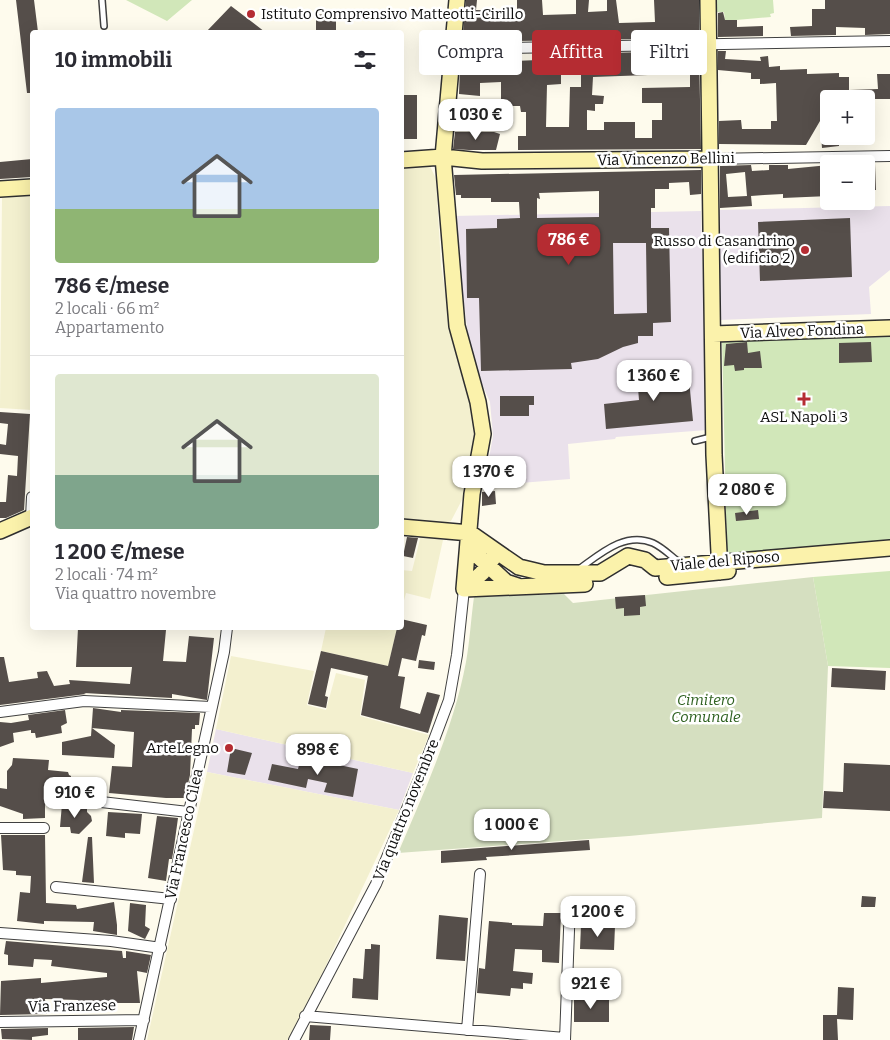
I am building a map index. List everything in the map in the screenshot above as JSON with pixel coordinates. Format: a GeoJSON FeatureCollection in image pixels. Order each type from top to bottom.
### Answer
{"type":"FeatureCollection","features":[{"type":"Feature","properties":{"kind":"street"},"geometry":{"type":"LineString","coordinates":[[445,0],[457,0],[455,30]]}},
{"type":"Feature","properties":{"kind":"street"},"geometry":{"type":"LineString","coordinates":[[708,0],[714,437],[719,567]]}},
{"type":"Feature","properties":{"kind":"street"},"geometry":{"type":"LineString","coordinates":[[522,48],[890,42]]}},
{"type":"Feature","properties":{"kind":"street"},"geometry":{"type":"LineString","coordinates":[[451,75],[443,157],[457,326],[478,402],[484,434],[472,494],[464,589]]}},
{"type":"Feature","properties":{"kind":"street","name":"Via Vincenzo Bellini"},"geometry":{"type":"LineString","coordinates":[[404,160],[443,157],[482,161],[890,156]]}},
{"type":"Feature","properties":{"kind":"street"},"geometry":{"type":"LineString","coordinates":[[0,189],[30,186]]}},
{"type":"Feature","properties":{"kind":"street","name":"Via Alveo Fondina"},"geometry":{"type":"LineString","coordinates":[[713,334],[890,328]]}},
{"type":"Feature","properties":{"kind":"street"},"geometry":{"type":"LineString","coordinates":[[0,531],[30,519]]}},
{"type":"Feature","properties":{"kind":"street"},"geometry":{"type":"LineString","coordinates":[[404,528],[469,540],[493,570],[506,582],[522,588]]}},
{"type":"Feature","properties":{"kind":"street","name":"Viale del Riposo"},"geometry":{"type":"LineString","coordinates":[[469,540],[496,552],[511,562],[544,573],[578,570],[600,573],[628,556],[645,560],[655,568],[683,565],[719,567],[890,557]]}},
{"type":"Feature","properties":{"kind":"street","name":"Viale del Riposo"},"geometry":{"type":"LineString","coordinates":[[464,589],[522,588],[603,582],[621,569],[629,567],[638,568],[653,578],[719,567],[890,548]]}},
{"type":"Feature","properties":{"kind":"street"},"geometry":{"type":"LineString","coordinates":[[493,570],[496,552]]}},
{"type":"Feature","properties":{"kind":"street"},"geometry":{"type":"LineString","coordinates":[[464,589],[496,569],[498,563],[503,561],[511,562]]}},
{"type":"Feature","properties":{"kind":"street","name":"Via quattro novembre"},"geometry":{"type":"LineString","coordinates":[[294,1040],[376,884],[446,709],[457,655],[464,589]]}},
{"type":"Feature","properties":{"kind":"street","name":"Via Francesco Cilea"},"geometry":{"type":"LineString","coordinates":[[139,1040],[161,948],[188,812],[224,652],[227,630]]}},
{"type":"Feature","properties":{"kind":"street"},"geometry":{"type":"LineString","coordinates":[[0,712],[84,701],[212,707]]}},
{"type":"Feature","properties":{"kind":"street"},"geometry":{"type":"LineString","coordinates":[[58,797],[188,812]]}},
{"type":"Feature","properties":{"kind":"street"},"geometry":{"type":"LineString","coordinates":[[0,828],[44,828]]}},
{"type":"Feature","properties":{"kind":"street"},"geometry":{"type":"LineString","coordinates":[[467,1030],[480,874]]}},
{"type":"Feature","properties":{"kind":"street"},"geometry":{"type":"LineString","coordinates":[[56,887],[171,899]]}},
{"type":"Feature","properties":{"kind":"street"},"geometry":{"type":"LineString","coordinates":[[305,1016],[565,1039],[570,903]]}},
{"type":"Feature","properties":{"kind":"street"},"geometry":{"type":"LineString","coordinates":[[0,933],[111,941],[161,948]]}},
{"type":"Feature","properties":{"kind":"street","name":"Via Franzese"},"geometry":{"type":"LineString","coordinates":[[0,1022],[144,1020]]}},
{"type":"Feature","properties":{"kind":"lane"},"geometry":{"type":"LineString","coordinates":[[102,0],[104,26]]}},
{"type":"Feature","properties":{"kind":"lane"},"geometry":{"type":"LineString","coordinates":[[695,441],[714,437]]}},
{"type":"Feature","properties":{"kind":"shaded area"},"geometry":{"type":"Polygon","coordinates":[[[430,166],[436,179],[441,265],[452,336],[475,418],[476,439],[464,496],[451,521],[445,523],[404,521],[404,168],[430,166]]]}},
{"type":"Feature","properties":{"kind":"shaded area"},"geometry":{"type":"Polygon","coordinates":[[[30,194],[30,410],[0,408],[2,198],[30,194]]]}},
{"type":"Feature","properties":{"kind":"shaded area"},"geometry":{"type":"Polygon","coordinates":[[[875,206],[890,206],[890,270],[869,287],[871,314],[719,320],[718,210],[820,208],[820,210],[875,210],[875,206]]]}},
{"type":"Feature","properties":{"kind":"shaded area"},"geometry":{"type":"Polygon","coordinates":[[[701,211],[707,430],[616,437],[615,439],[568,444],[570,479],[484,486],[493,436],[490,402],[471,359],[453,216],[701,211]]]}},
{"type":"Feature","properties":{"kind":"shaded area"},"geometry":{"type":"Polygon","coordinates":[[[421,535],[443,540],[430,599],[406,593],[404,600],[404,570],[412,571],[421,535]]]}},
{"type":"Feature","properties":{"kind":"shaded area"},"geometry":{"type":"Polygon","coordinates":[[[326,630],[397,630],[388,666],[321,651],[326,630]]]}},
{"type":"Feature","properties":{"kind":"shaded area"},"geometry":{"type":"Polygon","coordinates":[[[231,656],[314,671],[307,705],[326,710],[336,673],[365,680],[360,716],[429,735],[413,773],[216,729],[231,656]]]}},
{"type":"Feature","properties":{"kind":"shaded area"},"geometry":{"type":"Polygon","coordinates":[[[216,729],[413,773],[399,810],[207,772],[216,729]]]}},
{"type":"Feature","properties":{"kind":"shaded area"},"geometry":{"type":"Polygon","coordinates":[[[207,772],[399,810],[291,1040],[147,1040],[207,772]]]}},
{"type":"Feature","properties":{"kind":"green space"},"geometry":{"type":"Polygon","coordinates":[[[126,0],[192,0],[167,21],[126,0]]]}},
{"type":"Feature","properties":{"kind":"green space"},"geometry":{"type":"Polygon","coordinates":[[[714,0],[773,0],[774,13],[770,14],[771,17],[725,21],[724,12],[714,12],[714,0]]]}},
{"type":"Feature","properties":{"kind":"green space"},"geometry":{"type":"Polygon","coordinates":[[[890,337],[890,541],[727,554],[722,340],[890,337]]]}},
{"type":"Feature","properties":{"kind":"green space"},"geometry":{"type":"Polygon","coordinates":[[[890,571],[890,668],[828,666],[813,577],[890,571]]]}},
{"type":"Feature","properties":{"kind":"green space","name":"Cimitero Comunale"},"geometry":{"type":"Polygon","coordinates":[[[813,577],[828,666],[822,818],[629,836],[398,853],[437,759],[454,711],[469,646],[474,597],[564,594],[573,603],[813,577]]]}},
{"type":"Feature","properties":{"kind":"building"},"geometry":{"type":"Polygon","coordinates":[[[16,0],[34,0],[38,30],[30,30],[30,93],[27,93],[16,0]]]}},
{"type":"Feature","properties":{"kind":"building"},"geometry":{"type":"Polygon","coordinates":[[[466,0],[477,0],[476,10],[517,11],[517,0],[542,0],[543,15],[576,14],[576,0],[589,0],[588,12],[607,11],[607,0],[616,0],[619,23],[655,22],[654,0],[699,0],[699,30],[631,30],[631,39],[621,39],[621,30],[532,30],[532,41],[522,41],[522,30],[463,30],[466,0]]]}},
{"type":"Feature","properties":{"kind":"building"},"geometry":{"type":"Polygon","coordinates":[[[825,0],[890,0],[890,34],[865,35],[865,28],[836,27],[836,35],[791,36],[790,27],[812,26],[812,9],[825,9],[825,0]]]}},
{"type":"Feature","properties":{"kind":"building"},"geometry":{"type":"Polygon","coordinates":[[[231,6],[262,30],[208,30],[231,6]]]}},
{"type":"Feature","properties":{"kind":"building"},"geometry":{"type":"Polygon","coordinates":[[[723,12],[725,20],[737,20],[737,27],[763,26],[763,36],[718,37],[718,13],[723,12]]]}},
{"type":"Feature","properties":{"kind":"building"},"geometry":{"type":"Polygon","coordinates":[[[316,14],[336,16],[336,30],[316,30],[316,14]]]}},
{"type":"Feature","properties":{"kind":"building"},"geometry":{"type":"Polygon","coordinates":[[[718,51],[726,51],[725,59],[761,61],[760,57],[768,56],[769,67],[780,66],[780,70],[807,69],[807,74],[839,73],[839,77],[849,77],[849,90],[820,90],[820,121],[806,145],[719,144],[719,121],[741,120],[742,129],[771,129],[771,121],[777,121],[776,83],[760,84],[760,79],[751,79],[751,73],[718,70],[718,51]]]}},
{"type":"Feature","properties":{"kind":"building"},"geometry":{"type":"Polygon","coordinates":[[[631,52],[631,75],[648,75],[593,77],[592,95],[604,96],[603,104],[595,104],[595,111],[587,110],[587,130],[604,130],[604,122],[635,122],[635,138],[652,138],[652,120],[662,120],[662,103],[642,103],[642,88],[690,87],[690,75],[699,75],[701,149],[518,150],[518,136],[526,136],[526,112],[521,112],[520,106],[501,106],[501,82],[480,83],[480,96],[459,94],[460,75],[522,75],[522,61],[532,60],[532,75],[561,75],[561,84],[547,85],[546,127],[569,127],[570,87],[581,87],[581,75],[621,75],[621,53],[631,52]]]}},
{"type":"Feature","properties":{"kind":"building"},"geometry":{"type":"Polygon","coordinates":[[[877,74],[890,74],[890,99],[875,99],[875,90],[849,90],[878,89],[877,74]]]}},
{"type":"Feature","properties":{"kind":"building"},"geometry":{"type":"Polygon","coordinates":[[[404,95],[417,95],[417,139],[404,139],[404,95]]]}},
{"type":"Feature","properties":{"kind":"building"},"geometry":{"type":"Polygon","coordinates":[[[455,132],[494,132],[500,134],[496,150],[469,150],[453,149],[455,132]]]}},
{"type":"Feature","properties":{"kind":"building"},"geometry":{"type":"Polygon","coordinates":[[[822,145],[839,145],[839,146],[822,148],[822,145]]]}},
{"type":"Feature","properties":{"kind":"building"},"geometry":{"type":"Polygon","coordinates":[[[30,159],[30,177],[0,179],[0,162],[30,159]]]}},
{"type":"Feature","properties":{"kind":"building"},"geometry":{"type":"Polygon","coordinates":[[[751,165],[752,171],[769,170],[769,165],[788,165],[788,169],[820,166],[820,196],[783,198],[783,194],[751,196],[752,206],[720,208],[720,166],[751,165]],[[745,172],[726,174],[728,197],[747,196],[745,172]]]}},
{"type":"Feature","properties":{"kind":"building"},"geometry":{"type":"Polygon","coordinates":[[[701,170],[701,194],[690,195],[689,182],[669,183],[669,189],[655,189],[655,208],[651,208],[651,228],[669,228],[671,322],[653,323],[653,336],[638,336],[638,343],[623,347],[598,359],[571,363],[572,369],[481,371],[479,298],[467,298],[466,229],[497,228],[497,219],[520,218],[519,202],[491,202],[491,198],[461,198],[461,195],[456,195],[454,175],[701,170]],[[599,191],[539,193],[540,199],[537,198],[537,218],[599,217],[599,191]],[[613,243],[614,314],[647,313],[646,243],[613,243]]]}},
{"type":"Feature","properties":{"kind":"building","name":"Russo di Casandrino (edificio 2)"},"geometry":{"type":"Polygon","coordinates":[[[850,218],[852,277],[760,281],[758,222],[850,218]]]}},
{"type":"Feature","properties":{"kind":"building"},"geometry":{"type":"Polygon","coordinates":[[[747,342],[748,353],[760,351],[762,368],[744,368],[744,370],[735,371],[734,365],[724,366],[726,344],[747,342]]]}},
{"type":"Feature","properties":{"kind":"building"},"geometry":{"type":"Polygon","coordinates":[[[871,342],[872,362],[839,363],[839,343],[871,342]]]}},
{"type":"Feature","properties":{"kind":"building"},"geometry":{"type":"Polygon","coordinates":[[[688,369],[693,421],[606,429],[604,404],[639,400],[637,376],[688,369]]]}},
{"type":"Feature","properties":{"kind":"building"},"geometry":{"type":"Polygon","coordinates":[[[500,396],[534,396],[534,405],[529,405],[529,416],[500,416],[500,396]]]}},
{"type":"Feature","properties":{"kind":"building"},"geometry":{"type":"Polygon","coordinates":[[[0,412],[30,414],[24,510],[6,518],[0,518],[0,502],[6,502],[8,475],[17,476],[18,456],[0,454],[0,444],[6,445],[8,424],[0,423],[0,412]]]}},
{"type":"Feature","properties":{"kind":"building"},"geometry":{"type":"Polygon","coordinates":[[[495,491],[496,504],[482,506],[482,492],[495,491]]]}},
{"type":"Feature","properties":{"kind":"building"},"geometry":{"type":"Polygon","coordinates":[[[758,510],[759,519],[736,521],[735,513],[758,510]]]}},
{"type":"Feature","properties":{"kind":"building"},"geometry":{"type":"Polygon","coordinates":[[[407,537],[418,538],[413,558],[404,556],[407,537]]]}},
{"type":"Feature","properties":{"kind":"building"},"geometry":{"type":"Polygon","coordinates":[[[645,595],[646,606],[640,607],[640,615],[624,616],[624,608],[616,609],[615,597],[645,595]]]}},
{"type":"Feature","properties":{"kind":"building"},"geometry":{"type":"Polygon","coordinates":[[[404,620],[427,625],[425,636],[422,635],[416,661],[402,658],[398,676],[405,677],[400,708],[420,714],[427,692],[440,695],[428,733],[361,715],[368,676],[331,668],[325,696],[328,697],[326,708],[308,704],[321,651],[388,666],[397,630],[404,630],[404,620]]]}},
{"type":"Feature","properties":{"kind":"building"},"geometry":{"type":"Polygon","coordinates":[[[78,630],[166,630],[163,661],[186,662],[189,636],[214,638],[207,700],[172,694],[172,698],[84,693],[86,694],[0,705],[0,657],[4,657],[9,682],[38,678],[37,672],[47,671],[54,686],[70,684],[69,680],[130,684],[132,667],[76,667],[78,630]]]}},
{"type":"Feature","properties":{"kind":"building"},"geometry":{"type":"Polygon","coordinates":[[[419,660],[435,662],[434,670],[418,668],[419,660]]]}},
{"type":"Feature","properties":{"kind":"building"},"geometry":{"type":"Polygon","coordinates":[[[832,668],[886,671],[885,690],[831,687],[832,668]]]}},
{"type":"Feature","properties":{"kind":"building"},"geometry":{"type":"Polygon","coordinates":[[[93,708],[121,712],[121,710],[200,713],[199,725],[195,725],[195,729],[192,729],[190,775],[185,798],[109,793],[112,766],[132,767],[134,732],[92,728],[115,745],[114,758],[62,755],[62,742],[91,736],[93,708]]]}},
{"type":"Feature","properties":{"kind":"building"},"geometry":{"type":"Polygon","coordinates":[[[65,710],[67,723],[61,726],[62,733],[36,738],[35,733],[31,733],[31,730],[13,733],[14,742],[0,747],[0,722],[11,723],[29,720],[28,715],[65,710]]]}},
{"type":"Feature","properties":{"kind":"building"},"geometry":{"type":"Polygon","coordinates":[[[231,748],[252,753],[245,775],[227,772],[231,748]]]}},
{"type":"Feature","properties":{"kind":"building"},"geometry":{"type":"Polygon","coordinates":[[[301,757],[358,769],[353,797],[324,792],[327,783],[308,779],[306,788],[268,780],[272,764],[298,769],[301,757]]]}},
{"type":"Feature","properties":{"kind":"building"},"geometry":{"type":"Polygon","coordinates":[[[13,758],[49,760],[48,770],[68,772],[71,776],[71,784],[76,784],[75,792],[45,789],[45,818],[23,819],[23,814],[0,806],[0,788],[7,789],[7,771],[12,765],[13,758]]]}},
{"type":"Feature","properties":{"kind":"building"},"geometry":{"type":"Polygon","coordinates":[[[844,763],[890,765],[890,811],[823,808],[824,791],[843,792],[844,763]]]}},
{"type":"Feature","properties":{"kind":"building"},"geometry":{"type":"Polygon","coordinates":[[[62,804],[87,809],[91,816],[92,821],[79,834],[71,833],[70,827],[60,827],[62,804]]]}},
{"type":"Feature","properties":{"kind":"building"},"geometry":{"type":"Polygon","coordinates":[[[108,812],[142,814],[140,834],[125,833],[125,838],[106,836],[108,812]]]}},
{"type":"Feature","properties":{"kind":"building"},"geometry":{"type":"Polygon","coordinates":[[[157,816],[178,818],[172,859],[169,859],[166,881],[148,878],[157,816]]]}},
{"type":"Feature","properties":{"kind":"building"},"geometry":{"type":"Polygon","coordinates":[[[1,835],[45,835],[46,903],[76,905],[77,909],[114,902],[117,935],[93,931],[94,922],[44,921],[44,924],[17,921],[20,892],[30,893],[31,876],[16,875],[16,871],[3,870],[1,835]]]}},
{"type":"Feature","properties":{"kind":"building"},"geometry":{"type":"Polygon","coordinates":[[[88,837],[92,837],[94,883],[82,882],[88,837]]]}},
{"type":"Feature","properties":{"kind":"building"},"geometry":{"type":"Polygon","coordinates":[[[589,840],[590,850],[486,857],[487,860],[441,863],[441,851],[589,840]]]}},
{"type":"Feature","properties":{"kind":"building"},"geometry":{"type":"Polygon","coordinates":[[[862,896],[876,897],[875,907],[861,907],[862,896]]]}},
{"type":"Feature","properties":{"kind":"building"},"geometry":{"type":"Polygon","coordinates":[[[130,903],[146,905],[145,926],[150,929],[145,939],[128,931],[130,903]]]}},
{"type":"Feature","properties":{"kind":"building"},"geometry":{"type":"Polygon","coordinates":[[[544,913],[561,913],[559,963],[542,962],[542,950],[515,949],[513,971],[533,973],[532,984],[523,983],[523,989],[511,988],[510,996],[477,993],[479,968],[485,969],[489,921],[512,923],[512,925],[543,926],[544,913]]]}},
{"type":"Feature","properties":{"kind":"building"},"geometry":{"type":"Polygon","coordinates":[[[439,915],[468,918],[465,961],[436,959],[439,915]]]}},
{"type":"Feature","properties":{"kind":"building"},"geometry":{"type":"Polygon","coordinates":[[[581,925],[615,926],[614,950],[580,949],[581,925]]]}},
{"type":"Feature","properties":{"kind":"building"},"geometry":{"type":"Polygon","coordinates":[[[6,941],[122,951],[123,958],[126,958],[126,951],[151,955],[147,973],[137,971],[140,1003],[115,1003],[92,1012],[79,1010],[78,1000],[45,999],[47,1014],[0,1015],[1,981],[41,978],[41,983],[107,977],[107,973],[51,966],[52,960],[34,959],[33,967],[8,965],[8,955],[4,954],[6,941]]]}},
{"type":"Feature","properties":{"kind":"building"},"geometry":{"type":"Polygon","coordinates":[[[371,944],[380,945],[378,1000],[352,998],[353,978],[363,979],[365,949],[371,949],[371,944]]]}},
{"type":"Feature","properties":{"kind":"building"},"geometry":{"type":"Polygon","coordinates":[[[838,987],[854,988],[853,1020],[837,1019],[838,1040],[823,1040],[823,1015],[837,1015],[838,987]]]}},
{"type":"Feature","properties":{"kind":"building"},"geometry":{"type":"Polygon","coordinates":[[[574,998],[609,998],[609,1022],[574,1022],[574,998]]]}},
{"type":"Feature","properties":{"kind":"building"},"geometry":{"type":"Polygon","coordinates":[[[310,1025],[331,1026],[330,1040],[309,1040],[310,1025]]]}},
{"type":"Feature","properties":{"kind":"building"},"geometry":{"type":"Polygon","coordinates":[[[134,1027],[132,1040],[78,1040],[78,1028],[134,1027]]]}},
{"type":"Feature","properties":{"kind":"building"},"geometry":{"type":"Polygon","coordinates":[[[48,1028],[48,1035],[32,1037],[32,1040],[2,1039],[1,1029],[48,1028]]]}},
{"type":"Feature","properties":{"kind":"place","name":"Istituto Comprensivo Matteotti-Cirillo"},"geometry":{"type":"Point","coordinates":[251,14]}},
{"type":"Feature","properties":{"kind":"place","name":"Russo di Casandrino (edificio 2)"},"geometry":{"type":"Point","coordinates":[805,250]}},
{"type":"Feature","properties":{"kind":"place","name":"ASL Napoli 3"},"geometry":{"type":"Point","coordinates":[804,399]}},
{"type":"Feature","properties":{"kind":"place","name":"ArteLegno"},"geometry":{"type":"Point","coordinates":[229,748]}}]}
